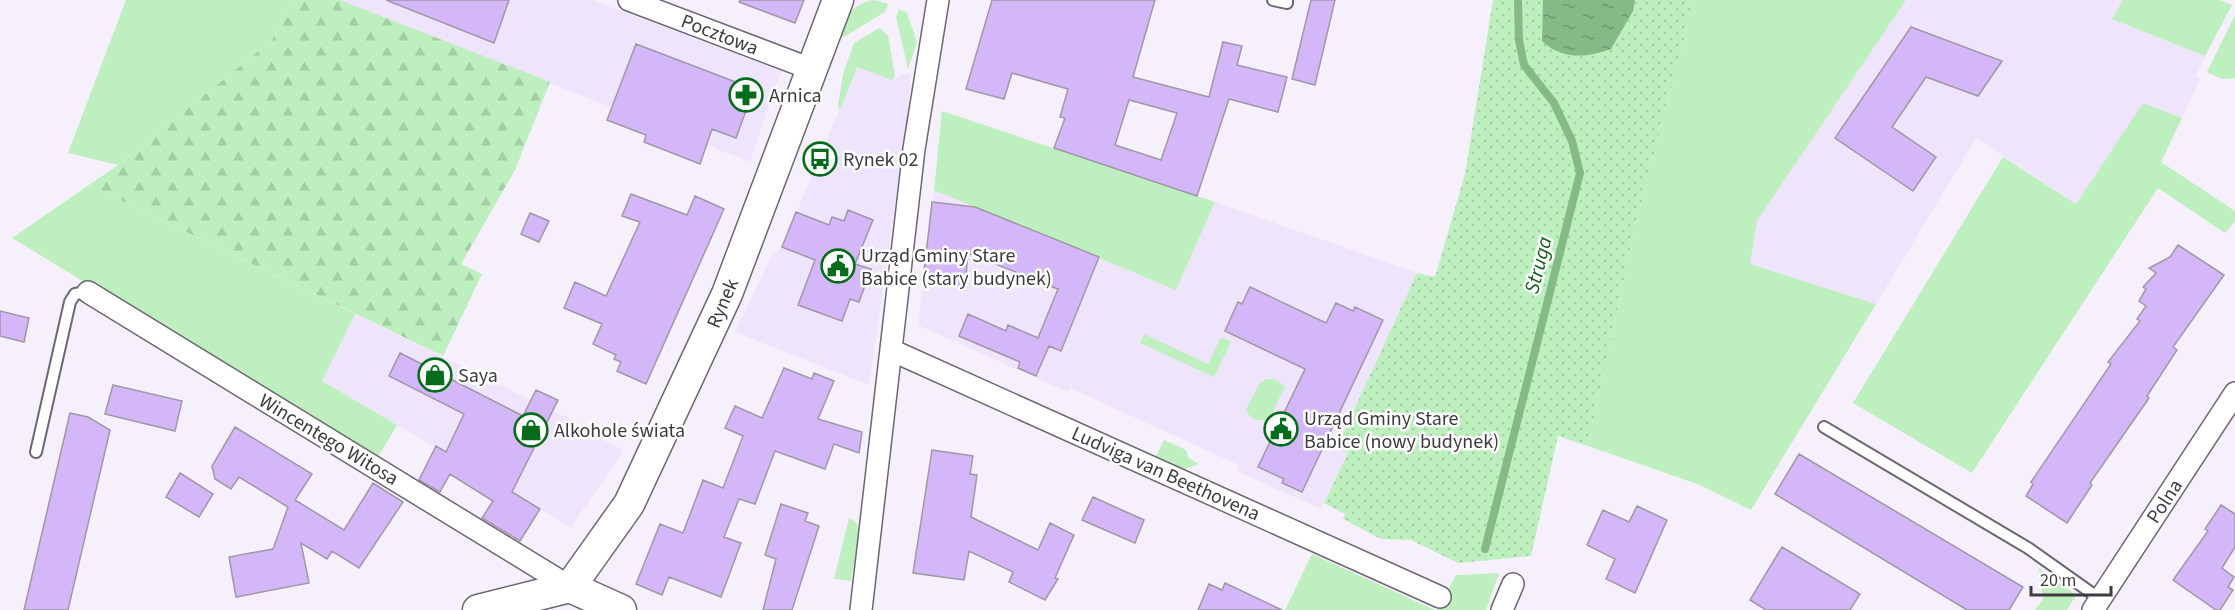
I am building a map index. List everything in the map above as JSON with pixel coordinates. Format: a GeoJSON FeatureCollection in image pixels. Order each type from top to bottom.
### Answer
{"type":"FeatureCollection","features":[{"type":"Feature","properties":{"kind":"street","name":"Pocztowa"},"geometry":{"type":"LineString","coordinates":[[629,0],[811,69]]}},
{"type":"Feature","properties":{"kind":"street","name":"Rynek"},"geometry":{"type":"LineString","coordinates":[[570,587],[629,504],[727,294],[838,0]]}},
{"type":"Feature","properties":{"kind":"street"},"geometry":{"type":"LineString","coordinates":[[861,610],[914,149],[935,1]]}},
{"type":"Feature","properties":{"kind":"street","name":"Wincentego Witosa"},"geometry":{"type":"LineString","coordinates":[[88,292],[570,587]]}},
{"type":"Feature","properties":{"kind":"street","name":"Ludviga van Beethovena"},"geometry":{"type":"LineString","coordinates":[[891,350],[1440,597]]}},
{"type":"Feature","properties":{"kind":"street","name":"Polna"},"geometry":{"type":"LineString","coordinates":[[2097,605],[2235,393]]}},
{"type":"Feature","properties":{"kind":"street"},"geometry":{"type":"LineString","coordinates":[[1502,610],[1513,584]]}},
{"type":"Feature","properties":{"kind":"street"},"geometry":{"type":"LineString","coordinates":[[478,610],[570,587],[621,610]]}},
{"type":"Feature","properties":{"kind":"lane"},"geometry":{"type":"LineString","coordinates":[[1273,0],[1287,3],[1287,0]]}},
{"type":"Feature","properties":{"kind":"lane"},"geometry":{"type":"LineString","coordinates":[[36,452],[70,302],[75,294],[88,292]]}},
{"type":"Feature","properties":{"kind":"lane"},"geometry":{"type":"LineString","coordinates":[[1824,427],[2028,548],[2097,605]]}},
{"type":"Feature","properties":{"kind":"shaded area"},"geometry":{"type":"Polygon","coordinates":[[[340,0],[592,0],[781,71],[750,162],[340,0]]]}},
{"type":"Feature","properties":{"kind":"shaded area"},"geometry":{"type":"Polygon","coordinates":[[[1906,0],[2123,0],[2113,19],[2205,56],[2196,76],[2200,79],[2182,118],[2143,103],[2076,204],[1976,138],[1876,304],[1750,264],[1757,221],[1906,0]]]}},
{"type":"Feature","properties":{"kind":"shaded area"},"geometry":{"type":"Polygon","coordinates":[[[857,67],[891,79],[910,72],[908,117],[869,385],[735,332],[771,257],[782,247],[857,67]]]}},
{"type":"Feature","properties":{"kind":"shaded area"},"geometry":{"type":"Polygon","coordinates":[[[934,190],[1176,290],[1215,202],[1417,273],[1337,447],[1348,453],[1321,509],[1237,471],[1239,465],[1070,388],[1068,392],[918,325],[934,190]]]}},
{"type":"Feature","properties":{"kind":"shaded area"},"geometry":{"type":"Polygon","coordinates":[[[355,314],[578,423],[576,427],[624,450],[571,527],[322,381],[355,314]]]}},
{"type":"Feature","properties":{"kind":"green space"},"geometry":{"type":"Polygon","coordinates":[[[126,0],[291,0],[272,40],[118,165],[68,153],[126,0]]]}},
{"type":"Feature","properties":{"kind":"green space"},"geometry":{"type":"Polygon","coordinates":[[[291,0],[340,0],[550,82],[515,170],[461,264],[482,274],[443,356],[89,185],[118,165],[272,40],[291,0]]]}},
{"type":"Feature","properties":{"kind":"green space"},"geometry":{"type":"Polygon","coordinates":[[[874,0],[888,4],[885,12],[844,37],[839,36],[851,12],[860,4],[874,0]]]}},
{"type":"Feature","properties":{"kind":"green space"},"geometry":{"type":"Polygon","coordinates":[[[1493,0],[1694,0],[1635,227],[1588,446],[1558,436],[1531,556],[1458,563],[1411,540],[1381,539],[1343,519],[1345,514],[1324,503],[1348,453],[1337,447],[1417,273],[1435,277],[1465,174],[1493,0]]]}},
{"type":"Feature","properties":{"kind":"green space"},"geometry":{"type":"Polygon","coordinates":[[[1694,0],[1906,0],[1757,221],[1750,264],[1876,304],[1751,510],[1700,485],[1588,446],[1635,227],[1694,0]]]}},
{"type":"Feature","properties":{"kind":"green space"},"geometry":{"type":"Polygon","coordinates":[[[2123,0],[2219,0],[2232,5],[2205,56],[2112,19],[2123,0]]]}},
{"type":"Feature","properties":{"kind":"green space"},"geometry":{"type":"Polygon","coordinates":[[[899,9],[907,13],[917,42],[908,69],[896,17],[899,9]]]}},
{"type":"Feature","properties":{"kind":"green space"},"geometry":{"type":"Polygon","coordinates":[[[2235,15],[2235,78],[2222,79],[2207,72],[2235,15]]]}},
{"type":"Feature","properties":{"kind":"green space"},"geometry":{"type":"Polygon","coordinates":[[[879,28],[888,35],[895,76],[892,80],[857,67],[840,110],[838,106],[843,74],[854,43],[879,28]]]}},
{"type":"Feature","properties":{"kind":"green space"},"geometry":{"type":"Polygon","coordinates":[[[2143,103],[2182,118],[2161,162],[2235,211],[2235,221],[2225,233],[2158,188],[1972,473],[1853,403],[2003,157],[2076,204],[2143,103]]]}},
{"type":"Feature","properties":{"kind":"green space"},"geometry":{"type":"Polygon","coordinates":[[[942,111],[1215,202],[1176,290],[934,190],[942,111]]]}},
{"type":"Feature","properties":{"kind":"green space"},"geometry":{"type":"Polygon","coordinates":[[[89,185],[355,314],[322,381],[397,425],[376,460],[12,238],[89,185]]]}},
{"type":"Feature","properties":{"kind":"green space"},"geometry":{"type":"Polygon","coordinates":[[[1144,334],[1208,364],[1221,337],[1231,342],[1214,377],[1140,343],[1144,334]]]}},
{"type":"Feature","properties":{"kind":"green space"},"geometry":{"type":"Polygon","coordinates":[[[1266,379],[1274,379],[1285,386],[1269,420],[1256,420],[1248,414],[1246,409],[1260,383],[1266,379]]]}},
{"type":"Feature","properties":{"kind":"green space"},"geometry":{"type":"Polygon","coordinates":[[[1164,440],[1186,450],[1188,458],[1199,464],[1185,469],[1155,458],[1164,440]]]}},
{"type":"Feature","properties":{"kind":"green space"},"geometry":{"type":"Polygon","coordinates":[[[849,518],[855,521],[860,530],[851,581],[834,579],[849,518]]]}},
{"type":"Feature","properties":{"kind":"green space"},"geometry":{"type":"Polygon","coordinates":[[[1312,554],[1435,610],[1285,610],[1312,554]]]}},
{"type":"Feature","properties":{"kind":"green space"},"geometry":{"type":"Polygon","coordinates":[[[2039,568],[2076,595],[2067,610],[2035,610],[2043,599],[2039,568]]]}},
{"type":"Feature","properties":{"kind":"green space"},"geometry":{"type":"Polygon","coordinates":[[[1499,573],[1486,610],[1437,610],[1456,575],[1499,573]]]}},
{"type":"Feature","properties":{"kind":"water"},"geometry":{"type":"Polygon","coordinates":[[[1543,0],[1635,0],[1633,11],[1611,49],[1592,54],[1575,55],[1558,52],[1542,41],[1543,0]]]}},
{"type":"Feature","properties":{"kind":"building"},"geometry":{"type":"Polygon","coordinates":[[[386,0],[509,0],[494,43],[386,0]]]}},
{"type":"Feature","properties":{"kind":"building"},"geometry":{"type":"Polygon","coordinates":[[[740,0],[804,0],[795,23],[739,2],[740,0]]]}},
{"type":"Feature","properties":{"kind":"building"},"geometry":{"type":"Polygon","coordinates":[[[992,0],[1155,0],[1133,77],[1209,97],[1223,42],[1242,46],[1237,65],[1287,77],[1278,112],[1229,99],[1197,196],[1054,148],[1065,118],[1060,117],[1068,89],[1012,73],[1004,99],[966,89],[992,0]],[[1129,100],[1115,145],[1161,160],[1177,113],[1129,100]]]}},
{"type":"Feature","properties":{"kind":"building"},"geometry":{"type":"Polygon","coordinates":[[[1311,0],[1335,0],[1315,85],[1292,79],[1311,0]]]}},
{"type":"Feature","properties":{"kind":"building"},"geometry":{"type":"Polygon","coordinates":[[[1911,27],[2002,61],[1978,96],[1926,77],[1892,127],[1936,157],[1913,191],[1835,138],[1911,27]]]}},
{"type":"Feature","properties":{"kind":"building"},"geometry":{"type":"Polygon","coordinates":[[[636,44],[754,89],[736,138],[712,129],[700,164],[644,142],[646,135],[607,120],[636,44]]]}},
{"type":"Feature","properties":{"kind":"building"},"geometry":{"type":"Polygon","coordinates":[[[631,194],[687,215],[695,196],[724,209],[646,384],[617,371],[621,362],[614,359],[616,355],[593,344],[602,324],[564,308],[575,282],[606,296],[640,222],[622,216],[631,194]]]}},
{"type":"Feature","properties":{"kind":"building"},"geometry":{"type":"Polygon","coordinates":[[[932,202],[975,207],[1099,257],[1061,351],[1049,346],[1036,376],[1018,368],[1020,362],[959,336],[968,314],[1006,331],[1008,325],[1038,338],[1058,289],[968,253],[965,287],[923,281],[932,202]]]}},
{"type":"Feature","properties":{"kind":"building","name":"Urząd Gminy Stare Babice (stary budynek)"},"geometry":{"type":"Polygon","coordinates":[[[848,210],[873,220],[855,264],[871,269],[859,302],[850,299],[842,321],[798,305],[815,260],[782,247],[796,212],[829,225],[832,217],[844,221],[848,210]]]}},
{"type":"Feature","properties":{"kind":"building"},"geometry":{"type":"Polygon","coordinates":[[[530,213],[549,221],[539,242],[521,234],[530,213]]]}},
{"type":"Feature","properties":{"kind":"building"},"geometry":{"type":"Polygon","coordinates":[[[2178,245],[2224,275],[2173,347],[2177,350],[2147,396],[2149,398],[2090,483],[2092,485],[2067,523],[2026,496],[2033,484],[2031,482],[2111,364],[2108,362],[2140,321],[2137,319],[2146,306],[2139,301],[2146,289],[2143,287],[2156,273],[2149,268],[2170,257],[2178,245]]]}},
{"type":"Feature","properties":{"kind":"building"},"geometry":{"type":"Polygon","coordinates":[[[1250,287],[1326,323],[1336,303],[1353,311],[1355,307],[1383,320],[1302,492],[1282,483],[1284,479],[1258,467],[1305,369],[1225,331],[1238,302],[1242,304],[1250,287]]]}},
{"type":"Feature","properties":{"kind":"building"},"geometry":{"type":"Polygon","coordinates":[[[0,311],[29,318],[24,342],[0,336],[0,311]]]}},
{"type":"Feature","properties":{"kind":"building"},"geometry":{"type":"Polygon","coordinates":[[[400,353],[523,416],[536,390],[558,400],[512,492],[540,509],[520,541],[482,518],[493,501],[450,474],[440,492],[419,480],[436,446],[446,452],[464,414],[389,376],[400,353]]]}},
{"type":"Feature","properties":{"kind":"building"},"geometry":{"type":"Polygon","coordinates":[[[784,368],[812,379],[814,373],[834,381],[818,419],[862,432],[859,453],[834,444],[825,469],[775,451],[755,504],[739,499],[724,537],[741,543],[721,597],[669,577],[662,595],[636,584],[660,524],[683,533],[703,480],[723,488],[743,436],[725,428],[735,406],[762,418],[784,368]]]}},
{"type":"Feature","properties":{"kind":"building"},"geometry":{"type":"Polygon","coordinates":[[[113,385],[182,401],[175,431],[105,414],[113,385]]]}},
{"type":"Feature","properties":{"kind":"building"},"geometry":{"type":"Polygon","coordinates":[[[70,413],[88,417],[110,430],[68,610],[24,610],[70,413]]]}},
{"type":"Feature","properties":{"kind":"building"},"geometry":{"type":"Polygon","coordinates":[[[235,427],[312,474],[295,500],[344,530],[373,483],[403,502],[359,568],[332,551],[327,559],[301,543],[309,583],[236,597],[229,557],[273,549],[288,507],[239,477],[231,489],[215,479],[212,466],[235,427]]]}},
{"type":"Feature","properties":{"kind":"building"},"geometry":{"type":"Polygon","coordinates":[[[932,450],[973,456],[970,474],[977,475],[971,517],[1038,550],[1050,523],[1074,535],[1055,578],[1058,579],[1045,600],[1009,582],[1013,572],[969,551],[964,580],[913,573],[932,450]]]}},
{"type":"Feature","properties":{"kind":"building"},"geometry":{"type":"Polygon","coordinates":[[[1799,454],[2023,587],[2009,610],[1967,610],[1775,494],[1799,454]]]}},
{"type":"Feature","properties":{"kind":"building"},"geometry":{"type":"Polygon","coordinates":[[[180,473],[213,494],[199,517],[166,497],[180,473]]]}},
{"type":"Feature","properties":{"kind":"building"},"geometry":{"type":"Polygon","coordinates":[[[1093,497],[1144,520],[1135,543],[1082,520],[1093,497]]]}},
{"type":"Feature","properties":{"kind":"building"},"geometry":{"type":"Polygon","coordinates":[[[781,504],[808,513],[805,521],[819,526],[792,610],[763,610],[776,559],[765,555],[781,504]]]}},
{"type":"Feature","properties":{"kind":"building"},"geometry":{"type":"Polygon","coordinates":[[[2221,505],[2235,514],[2235,547],[2222,568],[2234,577],[2228,587],[2233,590],[2220,610],[2216,610],[2173,580],[2208,531],[2205,529],[2221,505]]]}},
{"type":"Feature","properties":{"kind":"building"},"geometry":{"type":"Polygon","coordinates":[[[1637,506],[1667,520],[1635,593],[1606,579],[1615,559],[1587,545],[1603,510],[1629,522],[1637,506]]]}},
{"type":"Feature","properties":{"kind":"building"},"geometry":{"type":"Polygon","coordinates":[[[1782,547],[1860,594],[1850,610],[1766,610],[1750,600],[1782,547]]]}},
{"type":"Feature","properties":{"kind":"building"},"geometry":{"type":"Polygon","coordinates":[[[1225,583],[1282,610],[1198,610],[1209,584],[1222,590],[1225,583]]]}},
{"type":"Feature","properties":{"kind":"waterway","name":"Struga"},"geometry":{"type":"LineString","coordinates":[[1485,549],[1580,173],[1572,141],[1554,103],[1524,65],[1519,40],[1518,0]]}},
{"type":"Feature","properties":{"kind":"place","name":"Arnica"},"geometry":{"type":"Point","coordinates":[746,95]}},
{"type":"Feature","properties":{"kind":"place","name":"Rynek 02"},"geometry":{"type":"Point","coordinates":[820,159]}},
{"type":"Feature","properties":{"kind":"place","name":"Urząd Gminy Stare Babice (stary budynek)"},"geometry":{"type":"Point","coordinates":[838,266]}},
{"type":"Feature","properties":{"kind":"place","name":"Saya"},"geometry":{"type":"Point","coordinates":[435,375]}},
{"type":"Feature","properties":{"kind":"place","name":"Urząd Gminy Stare Babice (nowy budynek)"},"geometry":{"type":"Point","coordinates":[1281,429]}},
{"type":"Feature","properties":{"kind":"place","name":"Alkohole świata"},"geometry":{"type":"Point","coordinates":[531,430]}}]}
